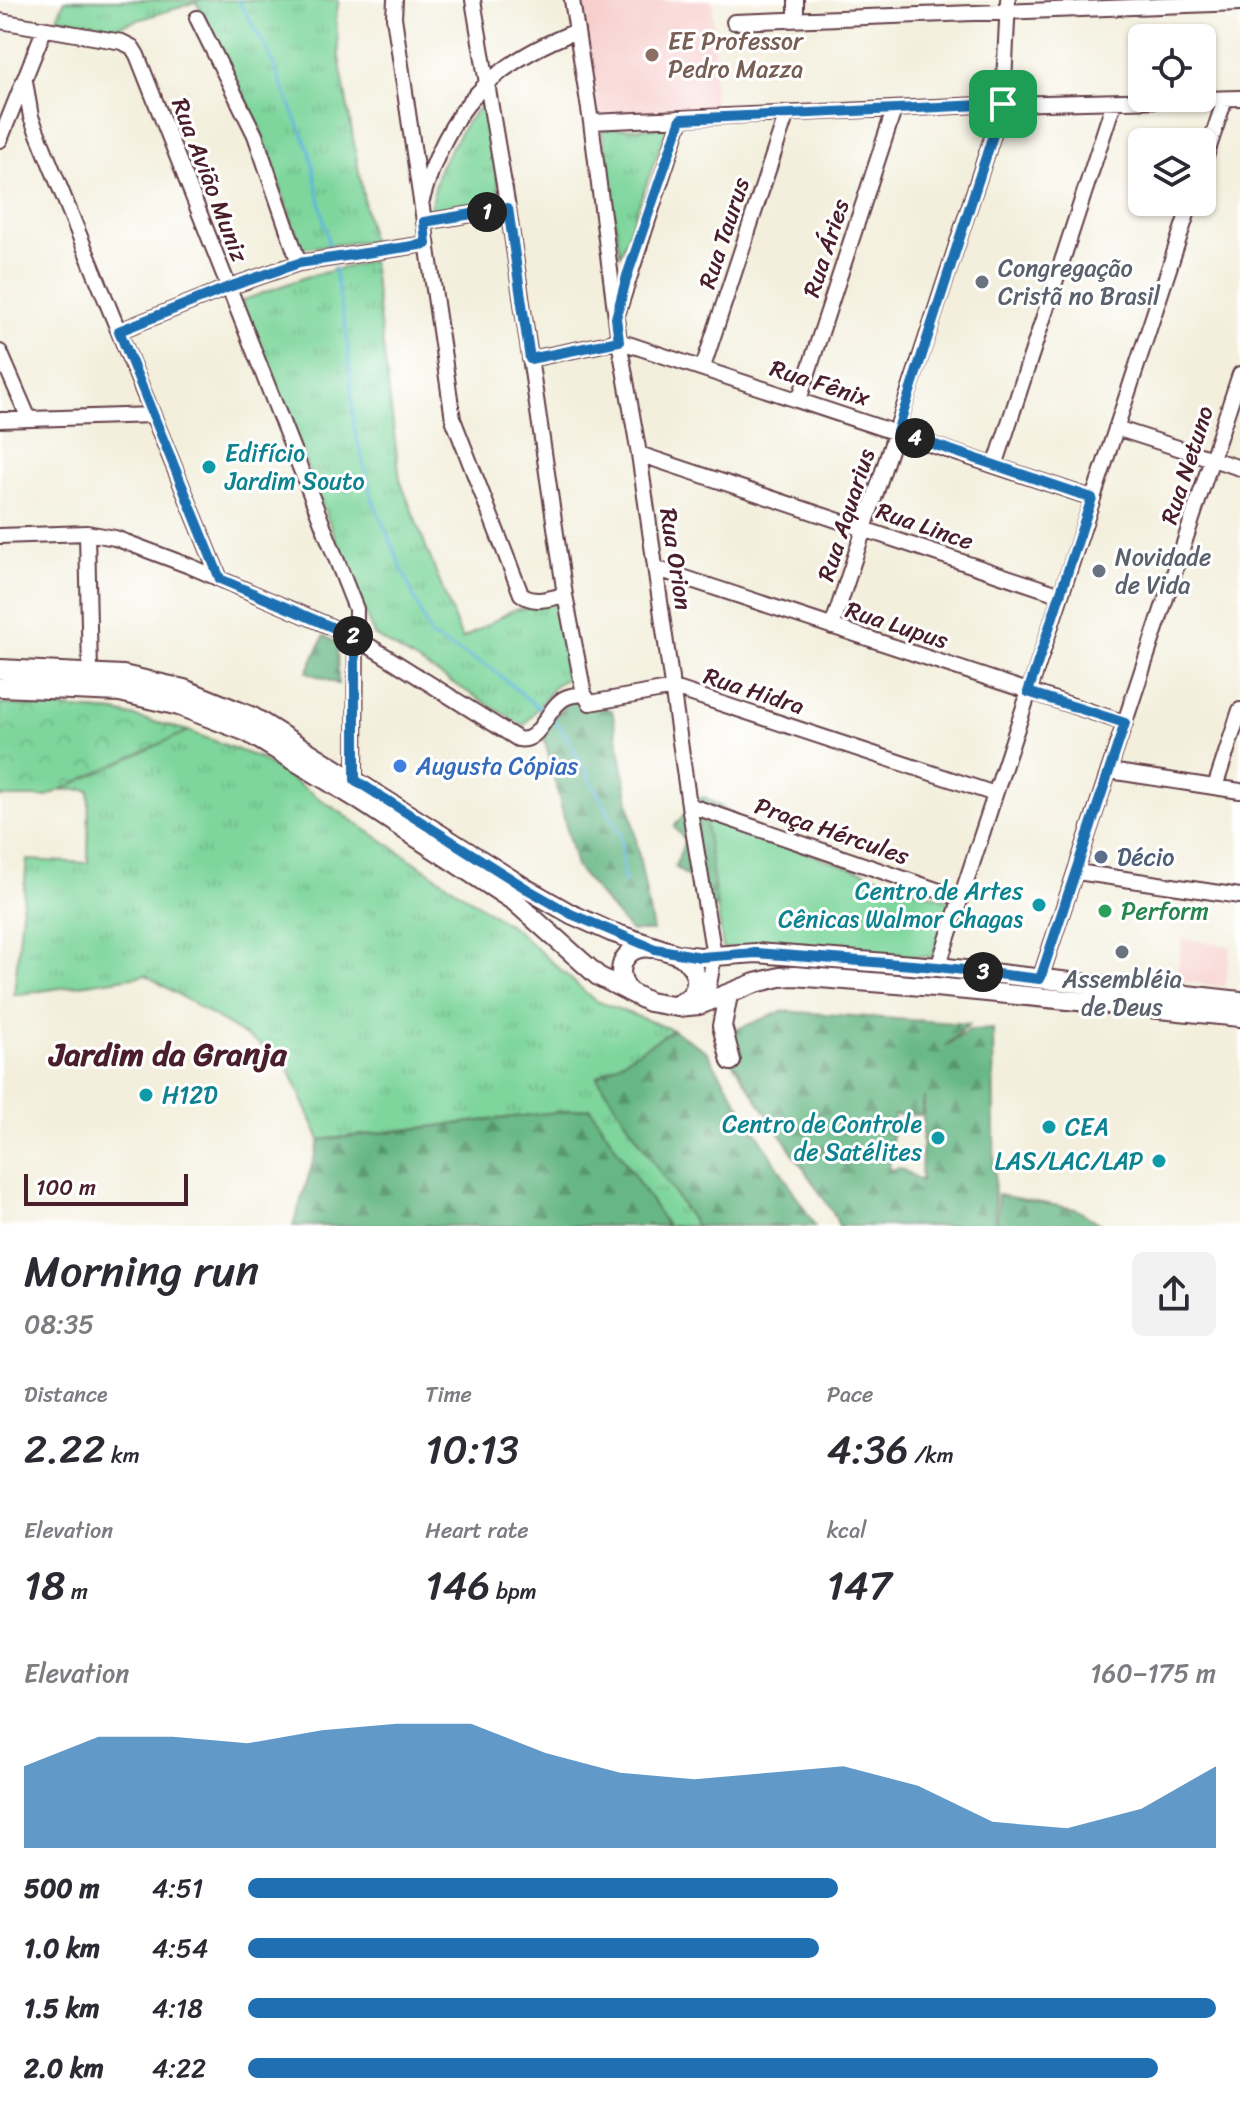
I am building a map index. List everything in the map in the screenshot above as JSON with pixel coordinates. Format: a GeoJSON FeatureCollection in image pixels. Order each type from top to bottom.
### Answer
{"type":"FeatureCollection","features":[{"type":"Feature","properties":{"kind":"main road"},"geometry":{"type":"LineString","coordinates":[[0,669],[123,675],[184,689],[253,717],[527,889],[571,914],[655,949],[679,955],[756,953],[938,967],[1240,1001]]}},
{"type":"Feature","properties":{"kind":"main road"},"geometry":{"type":"LineString","coordinates":[[0,687],[120,692],[179,706],[247,732],[356,798],[515,902],[580,963],[598,976],[649,1002],[689,1006],[767,980],[794,976],[1240,1017]]}},
{"type":"Feature","properties":{"kind":"main road"},"geometry":{"type":"LineString","coordinates":[[629,992],[622,983],[624,958],[634,949],[655,949]]}},
{"type":"Feature","properties":{"kind":"main road"},"geometry":{"type":"LineString","coordinates":[[669,1006],[684,1001],[696,989],[693,966],[679,955]]}},
{"type":"Feature","properties":{"kind":"main road"},"geometry":{"type":"LineString","coordinates":[[728,995],[722,1026],[731,1061]]}},
{"type":"Feature","properties":{"kind":"street"},"geometry":{"type":"LineString","coordinates":[[395,0],[394,17],[411,141],[453,419],[521,594],[536,601],[565,595]]}},
{"type":"Feature","properties":{"kind":"street"},"geometry":{"type":"LineString","coordinates":[[0,536],[87,533],[115,538],[192,567],[355,637],[518,739],[527,741],[533,738],[552,710],[566,697],[584,694],[565,595],[508,208],[473,0]]}},
{"type":"Feature","properties":{"kind":"street","name":"Rua Orion"},"geometry":{"type":"LineString","coordinates":[[572,0],[619,341],[639,454],[689,805],[714,956],[706,1002]]}},
{"type":"Feature","properties":{"kind":"street"},"geometry":{"type":"LineString","coordinates":[[796,0],[796,19]]}},
{"type":"Feature","properties":{"kind":"street"},"geometry":{"type":"LineString","coordinates":[[734,22],[1008,6],[1240,3]]}},
{"type":"Feature","properties":{"kind":"street","name":"Rua Aquarius"},"geometry":{"type":"LineString","coordinates":[[832,627],[1003,104],[1008,6]]}},
{"type":"Feature","properties":{"kind":"street"},"geometry":{"type":"LineString","coordinates":[[197,18],[255,135],[299,263]]}},
{"type":"Feature","properties":{"kind":"street","name":"Rua Avião Muniz"},"geometry":{"type":"LineString","coordinates":[[0,21],[122,42],[132,47],[356,609],[355,780]]}},
{"type":"Feature","properties":{"kind":"street"},"geometry":{"type":"LineString","coordinates":[[0,140],[44,30]]}},
{"type":"Feature","properties":{"kind":"street"},"geometry":{"type":"LineString","coordinates":[[421,204],[439,148],[464,107],[486,83],[516,60],[548,42],[577,31]]}},
{"type":"Feature","properties":{"kind":"street"},"geometry":{"type":"LineString","coordinates":[[25,81],[31,117],[220,579]]}},
{"type":"Feature","properties":{"kind":"street"},"geometry":{"type":"LineString","coordinates":[[591,122],[1003,104],[1232,98],[1216,135]]}},
{"type":"Feature","properties":{"kind":"street"},"geometry":{"type":"LineString","coordinates":[[995,466],[1114,102]]}},
{"type":"Feature","properties":{"kind":"street","name":"Rua Áries"},"geometry":{"type":"LineString","coordinates":[[799,400],[894,110]]}},
{"type":"Feature","properties":{"kind":"street","name":"Rua Taurus"},"geometry":{"type":"LineString","coordinates":[[703,367],[787,113]]}},
{"type":"Feature","properties":{"kind":"street"},"geometry":{"type":"LineString","coordinates":[[10,117],[31,117]]}},
{"type":"Feature","properties":{"kind":"street"},"geometry":{"type":"LineString","coordinates":[[616,318],[627,276],[681,119]]}},
{"type":"Feature","properties":{"kind":"street"},"geometry":{"type":"LineString","coordinates":[[411,141],[421,146],[439,148]]}},
{"type":"Feature","properties":{"kind":"street"},"geometry":{"type":"LineString","coordinates":[[424,222],[508,208]]}},
{"type":"Feature","properties":{"kind":"street"},"geometry":{"type":"LineString","coordinates":[[938,967],[1186,216]]}},
{"type":"Feature","properties":{"kind":"street"},"geometry":{"type":"LineString","coordinates":[[119,331],[299,263],[426,244]]}},
{"type":"Feature","properties":{"kind":"street"},"geometry":{"type":"LineString","coordinates":[[609,271],[627,276]]}},
{"type":"Feature","properties":{"kind":"street","name":"Rua Fênix"},"geometry":{"type":"LineString","coordinates":[[530,359],[619,341],[1092,498]]}},
{"type":"Feature","properties":{"kind":"street"},"geometry":{"type":"LineString","coordinates":[[0,352],[29,419]]}},
{"type":"Feature","properties":{"kind":"street","name":"Rua Netuno"},"geometry":{"type":"LineString","coordinates":[[1040,979],[1240,374]]}},
{"type":"Feature","properties":{"kind":"street"},"geometry":{"type":"LineString","coordinates":[[0,420],[153,415]]}},
{"type":"Feature","properties":{"kind":"street"},"geometry":{"type":"LineString","coordinates":[[1116,428],[1240,468]]}},
{"type":"Feature","properties":{"kind":"street","name":"Rua Lince"},"geometry":{"type":"LineString","coordinates":[[639,454],[1061,595]]}},
{"type":"Feature","properties":{"kind":"street"},"geometry":{"type":"LineString","coordinates":[[192,567],[201,550],[202,532]]}},
{"type":"Feature","properties":{"kind":"street"},"geometry":{"type":"LineString","coordinates":[[87,533],[90,673]]}},
{"type":"Feature","properties":{"kind":"street","name":"Rua Lupus"},"geometry":{"type":"LineString","coordinates":[[655,568],[1125,723]]}},
{"type":"Feature","properties":{"kind":"street","name":"Rua Hidra"},"geometry":{"type":"LineString","coordinates":[[584,694],[590,703],[674,688],[995,794]]}},
{"type":"Feature","properties":{"kind":"street"},"geometry":{"type":"LineString","coordinates":[[1215,787],[1240,710]]}},
{"type":"Feature","properties":{"kind":"street"},"geometry":{"type":"LineString","coordinates":[[1110,771],[1240,791]]}},
{"type":"Feature","properties":{"kind":"street","name":"Praça Hércules"},"geometry":{"type":"LineString","coordinates":[[689,805],[960,898]]}},
{"type":"Feature","properties":{"kind":"street"},"geometry":{"type":"LineString","coordinates":[[1077,872],[1240,896]]}},
{"type":"Feature","properties":{"kind":"shaded area","name":"EE Professor Pedro Mazza"},"geometry":{"type":"Polygon","coordinates":[[[583,0],[713,0],[714,109],[599,114],[583,0]]]}},
{"type":"Feature","properties":{"kind":"shaded area"},"geometry":{"type":"Polygon","coordinates":[[[1182,939],[1231,946],[1225,987],[1176,980],[1182,939]]]}},
{"type":"Feature","properties":{"kind":"green space"},"geometry":{"type":"Polygon","coordinates":[[[65,0],[339,0],[336,17],[339,57],[371,241],[301,248],[259,126],[196,2],[113,28],[57,17],[65,0]]]}},
{"type":"Feature","properties":{"kind":"green space"},"geometry":{"type":"Polygon","coordinates":[[[486,99],[501,202],[429,214],[439,168],[466,123],[486,99]]]}},
{"type":"Feature","properties":{"kind":"green space"},"geometry":{"type":"Polygon","coordinates":[[[667,128],[620,256],[602,129],[667,128]]]}},
{"type":"Feature","properties":{"kind":"green space"},"geometry":{"type":"Polygon","coordinates":[[[372,261],[400,480],[462,639],[513,610],[562,603],[576,674],[556,684],[524,726],[374,635],[241,301],[306,277],[372,261]]]}},
{"type":"Feature","properties":{"kind":"green space"},"geometry":{"type":"Polygon","coordinates":[[[324,636],[337,643],[338,684],[307,672],[324,636]]]}},
{"type":"Feature","properties":{"kind":"green space"},"geometry":{"type":"Polygon","coordinates":[[[573,698],[612,710],[653,931],[630,931],[576,867],[542,729],[573,698]]]}},
{"type":"Feature","properties":{"kind":"green space"},"geometry":{"type":"Polygon","coordinates":[[[0,704],[116,712],[188,731],[259,758],[515,929],[594,1000],[673,1030],[597,1077],[696,1226],[667,1226],[590,1108],[320,1140],[285,1060],[146,975],[14,995],[27,860],[88,863],[89,790],[0,789],[0,704]]]}},
{"type":"Feature","properties":{"kind":"green space"},"geometry":{"type":"Polygon","coordinates":[[[0,704],[116,712],[188,731],[45,797],[0,797],[0,704]]]}},
{"type":"Feature","properties":{"kind":"green space"},"geometry":{"type":"Polygon","coordinates":[[[705,797],[730,813],[727,901],[701,914],[695,882],[675,867],[685,840],[674,827],[690,801],[705,797]]]}},
{"type":"Feature","properties":{"kind":"green space"},"geometry":{"type":"Polygon","coordinates":[[[705,818],[950,901],[932,957],[737,947],[723,949],[705,818]]]}},
{"type":"Feature","properties":{"kind":"green space"},"geometry":{"type":"Polygon","coordinates":[[[782,1011],[969,1024],[946,1046],[969,1030],[993,1029],[995,1226],[839,1226],[732,1062],[735,1030],[782,1011]],[[924,1097],[921,1115],[894,1115],[889,1170],[900,1168],[921,1181],[924,1097]]]}},
{"type":"Feature","properties":{"kind":"green space"},"geometry":{"type":"Polygon","coordinates":[[[673,1030],[706,1051],[815,1226],[696,1226],[597,1077],[673,1030]]]}},
{"type":"Feature","properties":{"kind":"green space"},"geometry":{"type":"Polygon","coordinates":[[[590,1108],[667,1226],[293,1226],[320,1140],[590,1108]]]}},
{"type":"Feature","properties":{"kind":"green space"},"geometry":{"type":"Polygon","coordinates":[[[998,1195],[1076,1209],[1103,1226],[997,1226],[998,1195]]]}},
{"type":"Feature","properties":{"kind":"waterway"},"geometry":{"type":"LineString","coordinates":[[238,0],[267,49],[310,152],[330,250]]}},
{"type":"Feature","properties":{"kind":"waterway"},"geometry":{"type":"LineString","coordinates":[[334,268],[347,336],[354,426],[372,498],[431,637],[491,668],[541,710]]}},
{"type":"Feature","properties":{"kind":"waterway"},"geometry":{"type":"LineString","coordinates":[[554,721],[561,727],[621,835],[624,884]]}},
{"type":"Feature","properties":{"kind":"place","name":"EE Professor Pedro Mazza"},"geometry":{"type":"Point","coordinates":[652,55]}},
{"type":"Feature","properties":{"kind":"place","name":"Congregação Cristã no Brasil"},"geometry":{"type":"Point","coordinates":[982,282]}},
{"type":"Feature","properties":{"kind":"place","name":"Edifício Jardim Souto"},"geometry":{"type":"Point","coordinates":[209,467]}},
{"type":"Feature","properties":{"kind":"place","name":"Novidade de Vida"},"geometry":{"type":"Point","coordinates":[1099,571]}},
{"type":"Feature","properties":{"kind":"place","name":"Augusta Cópias"},"geometry":{"type":"Point","coordinates":[400,766]}},
{"type":"Feature","properties":{"kind":"place","name":"Décio"},"geometry":{"type":"Point","coordinates":[1101,857]}},
{"type":"Feature","properties":{"kind":"place","name":"Centro de Artes Cênicas Walmor Chagas"},"geometry":{"type":"Point","coordinates":[1039,905]}},
{"type":"Feature","properties":{"kind":"place","name":"Perform"},"geometry":{"type":"Point","coordinates":[1105,911]}},
{"type":"Feature","properties":{"kind":"place","name":"Assembléia de Deus"},"geometry":{"type":"Point","coordinates":[1122,952]}},
{"type":"Feature","properties":{"kind":"place","name":"H12D"},"geometry":{"type":"Point","coordinates":[146,1095]}},
{"type":"Feature","properties":{"kind":"place","name":"CEA"},"geometry":{"type":"Point","coordinates":[1049,1127]}},
{"type":"Feature","properties":{"kind":"place","name":"Centro de Controle de Satélites"},"geometry":{"type":"Point","coordinates":[938,1138]}},
{"type":"Feature","properties":{"kind":"place","name":"LAS/LAC/LAP"},"geometry":{"type":"Point","coordinates":[1159,1161]}},
{"type":"Feature","properties":{"kind":"district","name":"Jardim da Granja"},"geometry":{"type":"Point","coordinates":[168,1054]}},
{"type":"Feature","properties":{"kind":"route"},"geometry":{"type":"LineString","coordinates":[[1003,104],[897,432],[1092,498],[1028,692],[1125,723],[1040,979],[938,967],[756,953],[701,957],[655,949],[571,914],[355,780],[355,637],[220,579],[119,331],[299,263],[426,244],[424,222],[508,208],[530,359],[619,341],[616,318],[627,276],[681,119],[1003,104]]}}]}
